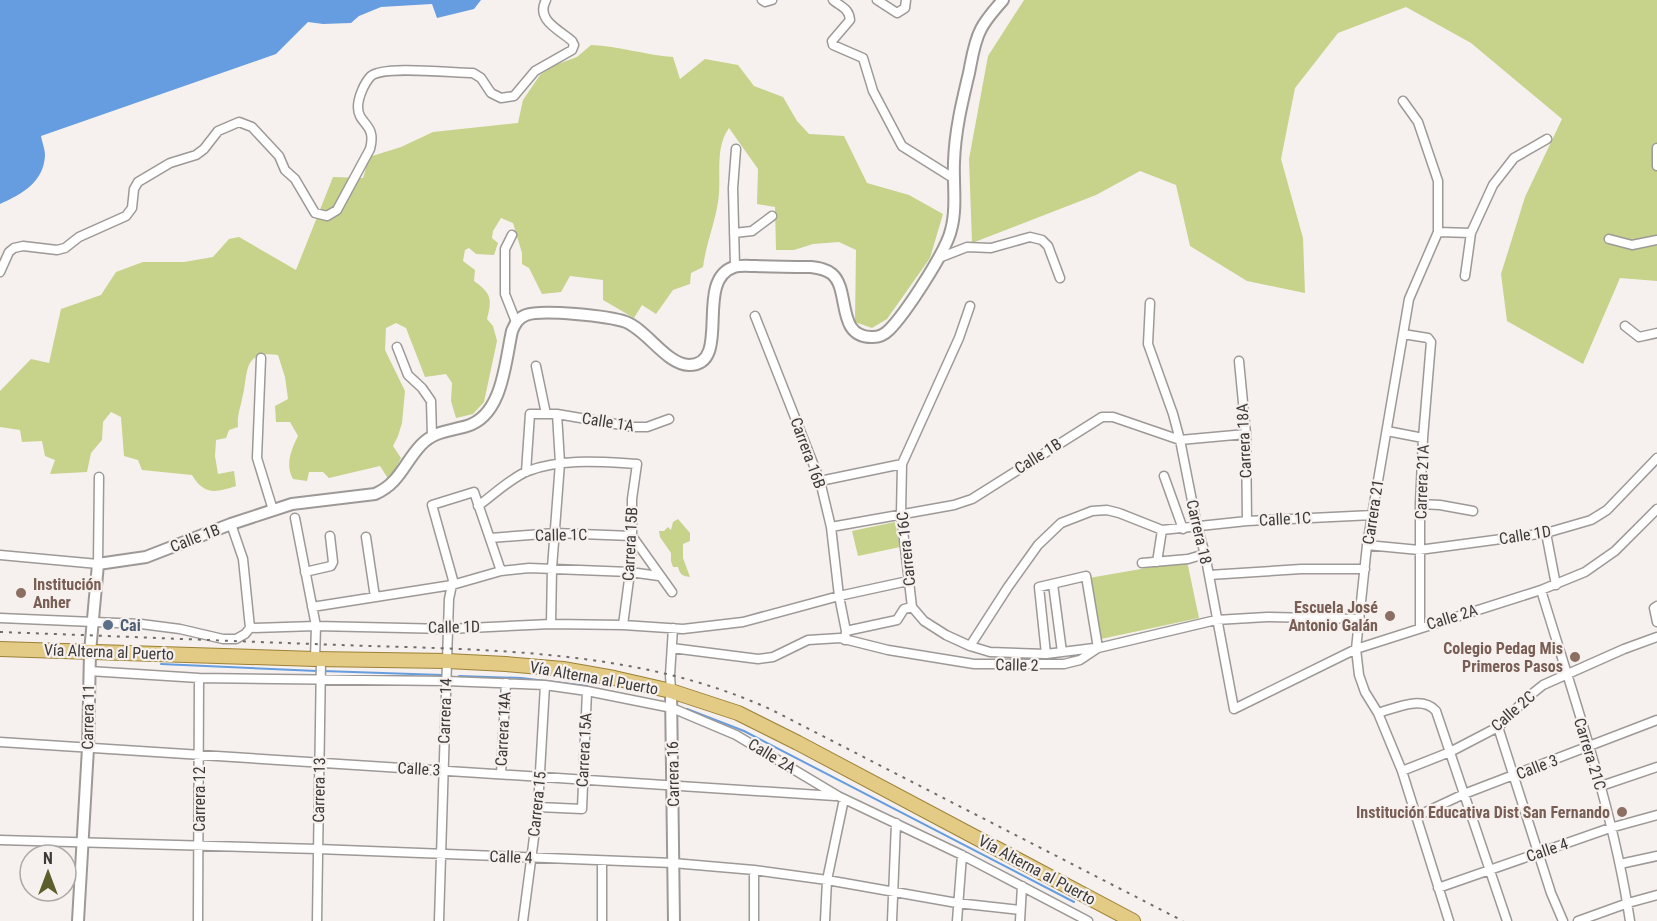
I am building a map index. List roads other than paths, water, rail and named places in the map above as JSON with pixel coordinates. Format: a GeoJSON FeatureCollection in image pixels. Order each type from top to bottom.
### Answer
{"type":"FeatureCollection","features":[{"type":"Feature","properties":{"kind":"main road","name":"Vía Alterna al Puerto"},"geometry":{"type":"LineString","coordinates":[[0,649],[90,652],[319,668],[446,673],[563,669],[614,678],[671,701],[738,713],[1133,921]]}},
{"type":"Feature","properties":{"kind":"street"},"geometry":{"type":"LineString","coordinates":[[0,272],[9,252],[14,248],[23,246],[57,250],[65,248],[79,237],[126,216],[132,208],[134,189],[138,182],[170,163],[196,155],[204,149],[218,131],[240,122],[252,127],[279,156],[285,171],[295,179],[315,213],[327,216],[336,210],[373,140],[372,131],[359,112],[358,104],[371,76],[386,70],[473,74],[481,78],[492,93],[501,98],[514,96],[535,71],[572,50],[574,45],[550,25],[543,13],[546,0]]}},
{"type":"Feature","properties":{"kind":"street"},"geometry":{"type":"LineString","coordinates":[[762,0],[765,2],[772,0]]}},
{"type":"Feature","properties":{"kind":"street"},"geometry":{"type":"LineString","coordinates":[[832,0],[849,13],[850,20],[836,35],[832,41],[833,45],[863,58],[873,91],[902,146],[953,178]]}},
{"type":"Feature","properties":{"kind":"street"},"geometry":{"type":"LineString","coordinates":[[877,0],[897,13],[905,8],[906,0]]}},
{"type":"Feature","properties":{"kind":"street"},"geometry":{"type":"LineString","coordinates":[[397,347],[408,375],[422,388],[431,401],[432,436],[479,421],[489,411],[498,391],[512,331],[516,322],[524,315],[536,312],[577,314],[626,322],[645,334],[680,363],[689,365],[698,363],[706,356],[712,344],[714,290],[717,281],[723,272],[735,266],[823,269],[833,275],[839,283],[845,313],[852,328],[859,334],[873,337],[883,335],[891,328],[939,258],[951,231],[958,120],[976,40],[982,27],[1003,0]]}},
{"type":"Feature","properties":{"kind":"street","name":"Carrera 21"},"geometry":{"type":"LineString","coordinates":[[1403,101],[1418,122],[1438,181],[1438,232],[1409,298],[1368,545],[1356,649],[1359,675],[1365,692],[1378,712],[1402,771],[1449,921]]}},
{"type":"Feature","properties":{"kind":"street"},"geometry":{"type":"LineString","coordinates":[[1465,276],[1471,233],[1493,185],[1514,158],[1547,139]]}},
{"type":"Feature","properties":{"kind":"street"},"geometry":{"type":"LineString","coordinates":[[1657,148],[1657,166]]}},
{"type":"Feature","properties":{"kind":"street"},"geometry":{"type":"LineString","coordinates":[[735,266],[732,188],[736,149]]}},
{"type":"Feature","properties":{"kind":"street"},"geometry":{"type":"LineString","coordinates":[[734,233],[752,231],[772,216]]}},
{"type":"Feature","properties":{"kind":"street"},"geometry":{"type":"LineString","coordinates":[[1438,232],[1471,233]]}},
{"type":"Feature","properties":{"kind":"street"},"geometry":{"type":"LineString","coordinates":[[512,235],[505,249],[505,294],[516,322]]}},
{"type":"Feature","properties":{"kind":"street"},"geometry":{"type":"LineString","coordinates":[[939,258],[967,247],[1001,247],[1030,237],[1042,240],[1048,246],[1060,278]]}},
{"type":"Feature","properties":{"kind":"street"},"geometry":{"type":"LineString","coordinates":[[1609,239],[1632,245],[1657,240]]}},
{"type":"Feature","properties":{"kind":"street","name":"Carrera 18"},"geometry":{"type":"LineString","coordinates":[[1150,303],[1148,344],[1180,440],[1197,526],[1205,554],[1234,710]]}},
{"type":"Feature","properties":{"kind":"street","name":"Carrera 16C"},"geometry":{"type":"LineString","coordinates":[[970,306],[959,338],[902,464],[901,514],[912,607],[924,621],[970,646],[990,652],[1046,654],[1098,648]]}},
{"type":"Feature","properties":{"kind":"street","name":"Carrera 16B"},"geometry":{"type":"LineString","coordinates":[[755,316],[820,481],[831,527],[846,635]]}},
{"type":"Feature","properties":{"kind":"street"},"geometry":{"type":"LineString","coordinates":[[1625,326],[1639,337],[1657,333]]}},
{"type":"Feature","properties":{"kind":"street","name":"Carrera 21A"},"geometry":{"type":"LineString","coordinates":[[1403,334],[1428,338],[1431,342],[1420,504],[1420,627]]}},
{"type":"Feature","properties":{"kind":"street"},"geometry":{"type":"LineString","coordinates":[[261,358],[257,458],[273,510]]}},
{"type":"Feature","properties":{"kind":"street","name":"Carrera 18A"},"geometry":{"type":"LineString","coordinates":[[1239,361],[1246,434],[1247,521]]}},
{"type":"Feature","properties":{"kind":"street"},"geometry":{"type":"LineString","coordinates":[[536,366],[546,414]]}},
{"type":"Feature","properties":{"kind":"street","name":"Calle 1A"},"geometry":{"type":"LineString","coordinates":[[526,472],[530,414],[557,414],[633,427],[647,427],[669,419]]}},
{"type":"Feature","properties":{"kind":"street"},"geometry":{"type":"LineString","coordinates":[[551,624],[552,568],[561,463],[557,414]]}},
{"type":"Feature","properties":{"kind":"street","name":"Calle 1B"},"geometry":{"type":"LineString","coordinates":[[831,527],[954,505],[972,499],[1102,417],[1113,417],[1180,440],[1246,434]]}},
{"type":"Feature","properties":{"kind":"street"},"geometry":{"type":"LineString","coordinates":[[1387,431],[1423,438]]}},
{"type":"Feature","properties":{"kind":"street","name":"Calle 1B"},"geometry":{"type":"LineString","coordinates":[[0,555],[98,564],[146,557],[231,524],[292,504],[375,494],[387,489],[396,480],[421,445],[432,436]]}},
{"type":"Feature","properties":{"kind":"street","name":"Calle 1D"},"geometry":{"type":"LineString","coordinates":[[1368,545],[1419,550],[1546,533],[1591,520],[1607,510],[1657,458]]}},
{"type":"Feature","properties":{"kind":"street"},"geometry":{"type":"LineString","coordinates":[[501,571],[478,506],[526,472],[561,463]]}},
{"type":"Feature","properties":{"kind":"street","name":"Carrera 15B"},"geometry":{"type":"LineString","coordinates":[[561,463],[638,464],[632,499],[630,572],[623,625]]}},
{"type":"Feature","properties":{"kind":"street"},"geometry":{"type":"LineString","coordinates":[[820,481],[902,464]]}},
{"type":"Feature","properties":{"kind":"street"},"geometry":{"type":"LineString","coordinates":[[1164,476],[1183,529]]}},
{"type":"Feature","properties":{"kind":"street","name":"Carrera 11"},"geometry":{"type":"LineString","coordinates":[[78,921],[88,748],[90,652],[98,564],[99,477]]}},
{"type":"Feature","properties":{"kind":"street","name":"Carrera 14"},"geometry":{"type":"LineString","coordinates":[[439,921],[449,599],[453,585],[432,505],[474,492],[478,506]]}},
{"type":"Feature","properties":{"kind":"street"},"geometry":{"type":"LineString","coordinates":[[1420,504],[1473,511]]}},
{"type":"Feature","properties":{"kind":"street","name":"Calle 2A"},"geometry":{"type":"LineString","coordinates":[[1234,710],[1356,649],[1556,585],[1585,572],[1615,550],[1657,509]]}},
{"type":"Feature","properties":{"kind":"street"},"geometry":{"type":"LineString","coordinates":[[970,646],[1038,545],[1069,519],[1092,511],[1107,510],[1162,530],[1156,562]]}},
{"type":"Feature","properties":{"kind":"street","name":"Calle 1C"},"geometry":{"type":"LineString","coordinates":[[1162,530],[1247,521],[1373,515]]}},
{"type":"Feature","properties":{"kind":"street","name":"Carrera 13"},"geometry":{"type":"LineString","coordinates":[[295,518],[316,626],[319,668],[317,921]]}},
{"type":"Feature","properties":{"kind":"street"},"geometry":{"type":"LineString","coordinates":[[231,524],[243,559],[250,628]]}},
{"type":"Feature","properties":{"kind":"street","name":"Calle 1C"},"geometry":{"type":"LineString","coordinates":[[490,538],[555,533],[632,536]]}},
{"type":"Feature","properties":{"kind":"street"},"geometry":{"type":"LineString","coordinates":[[1546,533],[1556,585]]}},
{"type":"Feature","properties":{"kind":"street"},"geometry":{"type":"LineString","coordinates":[[305,572],[331,566],[333,562],[330,536]]}},
{"type":"Feature","properties":{"kind":"street"},"geometry":{"type":"LineString","coordinates":[[632,536],[659,576]]}},
{"type":"Feature","properties":{"kind":"street"},"geometry":{"type":"LineString","coordinates":[[366,537],[375,597]]}},
{"type":"Feature","properties":{"kind":"street"},"geometry":{"type":"LineString","coordinates":[[1142,563],[1188,559],[1205,554]]}},
{"type":"Feature","properties":{"kind":"street"},"geometry":{"type":"LineString","coordinates":[[312,607],[453,585],[501,571],[530,567],[630,572],[659,576],[664,579],[672,592]]}},
{"type":"Feature","properties":{"kind":"street"},"geometry":{"type":"LineString","coordinates":[[1209,575],[1301,569],[1365,570]]}},
{"type":"Feature","properties":{"kind":"street"},"geometry":{"type":"LineString","coordinates":[[1046,654],[1039,587],[1086,576],[1098,648]]}},
{"type":"Feature","properties":{"kind":"street","name":"Calle 1D"},"geometry":{"type":"LineString","coordinates":[[0,618],[141,624],[180,629],[223,639],[236,639],[250,628],[316,626],[448,629],[551,624],[683,629],[743,622],[839,596],[908,581]]}},
{"type":"Feature","properties":{"kind":"street"},"geometry":{"type":"LineString","coordinates":[[1053,584],[1062,652]]}},
{"type":"Feature","properties":{"kind":"street","name":"Carrera 21C"},"geometry":{"type":"LineString","coordinates":[[1541,590],[1601,786],[1620,864],[1630,921]]}},
{"type":"Feature","properties":{"kind":"street"},"geometry":{"type":"LineString","coordinates":[[846,635],[897,620],[906,607],[912,607]]}},
{"type":"Feature","properties":{"kind":"street"},"geometry":{"type":"LineString","coordinates":[[1656,607],[1657,622]]}},
{"type":"Feature","properties":{"kind":"street","name":"Calle 2"},"geometry":{"type":"LineString","coordinates":[[672,648],[759,658],[773,657],[808,640],[846,635],[888,650],[974,664],[1064,664],[1080,660],[1098,648],[1216,620],[1267,617],[1360,619]]}},
{"type":"Feature","properties":{"kind":"street","name":"Carrera 16"},"geometry":{"type":"LineString","coordinates":[[674,628],[670,675],[674,921]]}},
{"type":"Feature","properties":{"kind":"street","name":"Calle 2C"},"geometry":{"type":"LineString","coordinates":[[1402,771],[1450,752],[1498,727],[1535,691],[1566,674],[1657,637]]}},
{"type":"Feature","properties":{"kind":"street","name":"Calle 2A"},"geometry":{"type":"LineString","coordinates":[[89,671],[199,678],[319,668],[336,679],[446,673],[506,683],[671,701],[736,735],[841,797],[1022,886],[1073,917]]}},
{"type":"Feature","properties":{"kind":"street","name":"Carrera 12"},"geometry":{"type":"LineString","coordinates":[[198,921],[199,678]]}},
{"type":"Feature","properties":{"kind":"street","name":"Carrera 14A"},"geometry":{"type":"LineString","coordinates":[[501,774],[506,683]]}},
{"type":"Feature","properties":{"kind":"street","name":"Carrera 15"},"geometry":{"type":"LineString","coordinates":[[523,921],[541,776],[545,686]]}},
{"type":"Feature","properties":{"kind":"street","name":"Carrera 15A"},"geometry":{"type":"LineString","coordinates":[[538,807],[582,809],[587,691]]}},
{"type":"Feature","properties":{"kind":"street"},"geometry":{"type":"LineString","coordinates":[[1378,712],[1424,703],[1436,711],[1507,921]]}},
{"type":"Feature","properties":{"kind":"street","name":"Calle 3"},"geometry":{"type":"LineString","coordinates":[[1417,816],[1464,794],[1657,720]]}},
{"type":"Feature","properties":{"kind":"street"},"geometry":{"type":"LineString","coordinates":[[1498,727],[1551,893],[1563,921]]}},
{"type":"Feature","properties":{"kind":"street","name":"Calle 3"},"geometry":{"type":"LineString","coordinates":[[0,742],[319,764],[583,778],[841,797]]}},
{"type":"Feature","properties":{"kind":"street"},"geometry":{"type":"LineString","coordinates":[[1601,786],[1657,767]]}},
{"type":"Feature","properties":{"kind":"street"},"geometry":{"type":"LineString","coordinates":[[825,921],[827,880],[841,797]]}},
{"type":"Feature","properties":{"kind":"street","name":"Calle 4"},"geometry":{"type":"LineString","coordinates":[[1438,888],[1610,828],[1657,815]]}},
{"type":"Feature","properties":{"kind":"street"},"geometry":{"type":"LineString","coordinates":[[892,921],[896,823]]}},
{"type":"Feature","properties":{"kind":"street","name":"Calle 4"},"geometry":{"type":"LineString","coordinates":[[0,840],[318,849],[673,863],[754,870],[827,880],[957,903],[1020,910]]}},
{"type":"Feature","properties":{"kind":"street"},"geometry":{"type":"LineString","coordinates":[[957,921],[962,855]]}},
{"type":"Feature","properties":{"kind":"street"},"geometry":{"type":"LineString","coordinates":[[1620,864],[1657,856]]}},
{"type":"Feature","properties":{"kind":"street"},"geometry":{"type":"LineString","coordinates":[[602,861],[602,921]]}},
{"type":"Feature","properties":{"kind":"street"},"geometry":{"type":"LineString","coordinates":[[754,870],[754,921]]}},
{"type":"Feature","properties":{"kind":"street"},"geometry":{"type":"LineString","coordinates":[[1020,921],[1022,886]]}},
{"type":"Feature","properties":{"kind":"street"},"geometry":{"type":"LineString","coordinates":[[1578,921],[1657,895]]}},
{"type":"Feature","properties":{"kind":"street"},"geometry":{"type":"LineString","coordinates":[[1073,917],[1088,921]]}},
{"type":"Feature","properties":{"kind":"water"},"geometry":{"type":"Polygon","coordinates":[[[0,0],[481,0],[474,9],[437,18],[432,4],[381,7],[359,16],[351,23],[308,22],[276,54],[41,136],[45,155],[41,173],[24,191],[0,204],[0,0]]]}},
{"type":"Feature","properties":{"kind":"waterway"},"geometry":{"type":"LineString","coordinates":[[161,664],[317,671]]}},
{"type":"Feature","properties":{"kind":"waterway"},"geometry":{"type":"LineString","coordinates":[[323,671],[442,675]]}},
{"type":"Feature","properties":{"kind":"waterway"},"geometry":{"type":"LineString","coordinates":[[459,676],[521,678],[587,686]]}},
{"type":"Feature","properties":{"kind":"waterway"},"geometry":{"type":"LineString","coordinates":[[687,709],[744,731],[1074,902]]}},
{"type":"Feature","properties":{"kind":"railway"},"geometry":{"type":"LineString","coordinates":[[0,632],[505,651],[560,656],[668,674],[721,690],[772,710],[1183,921]]}},
{"type":"Feature","properties":{"kind":"place","name":"Institución Anher"},"geometry":{"type":"Point","coordinates":[21,593]}},
{"type":"Feature","properties":{"kind":"place","name":"Escuela José Antonio Galán"},"geometry":{"type":"Point","coordinates":[1390,616]}},
{"type":"Feature","properties":{"kind":"place","name":"Cai"},"geometry":{"type":"Point","coordinates":[108,625]}},
{"type":"Feature","properties":{"kind":"place","name":"Colegio Pedag Mis Primeros Pasos"},"geometry":{"type":"Point","coordinates":[1575,657]}},
{"type":"Feature","properties":{"kind":"place","name":"Institución Educativa Dist San Fernando"},"geometry":{"type":"Point","coordinates":[1622,812]}}]}
